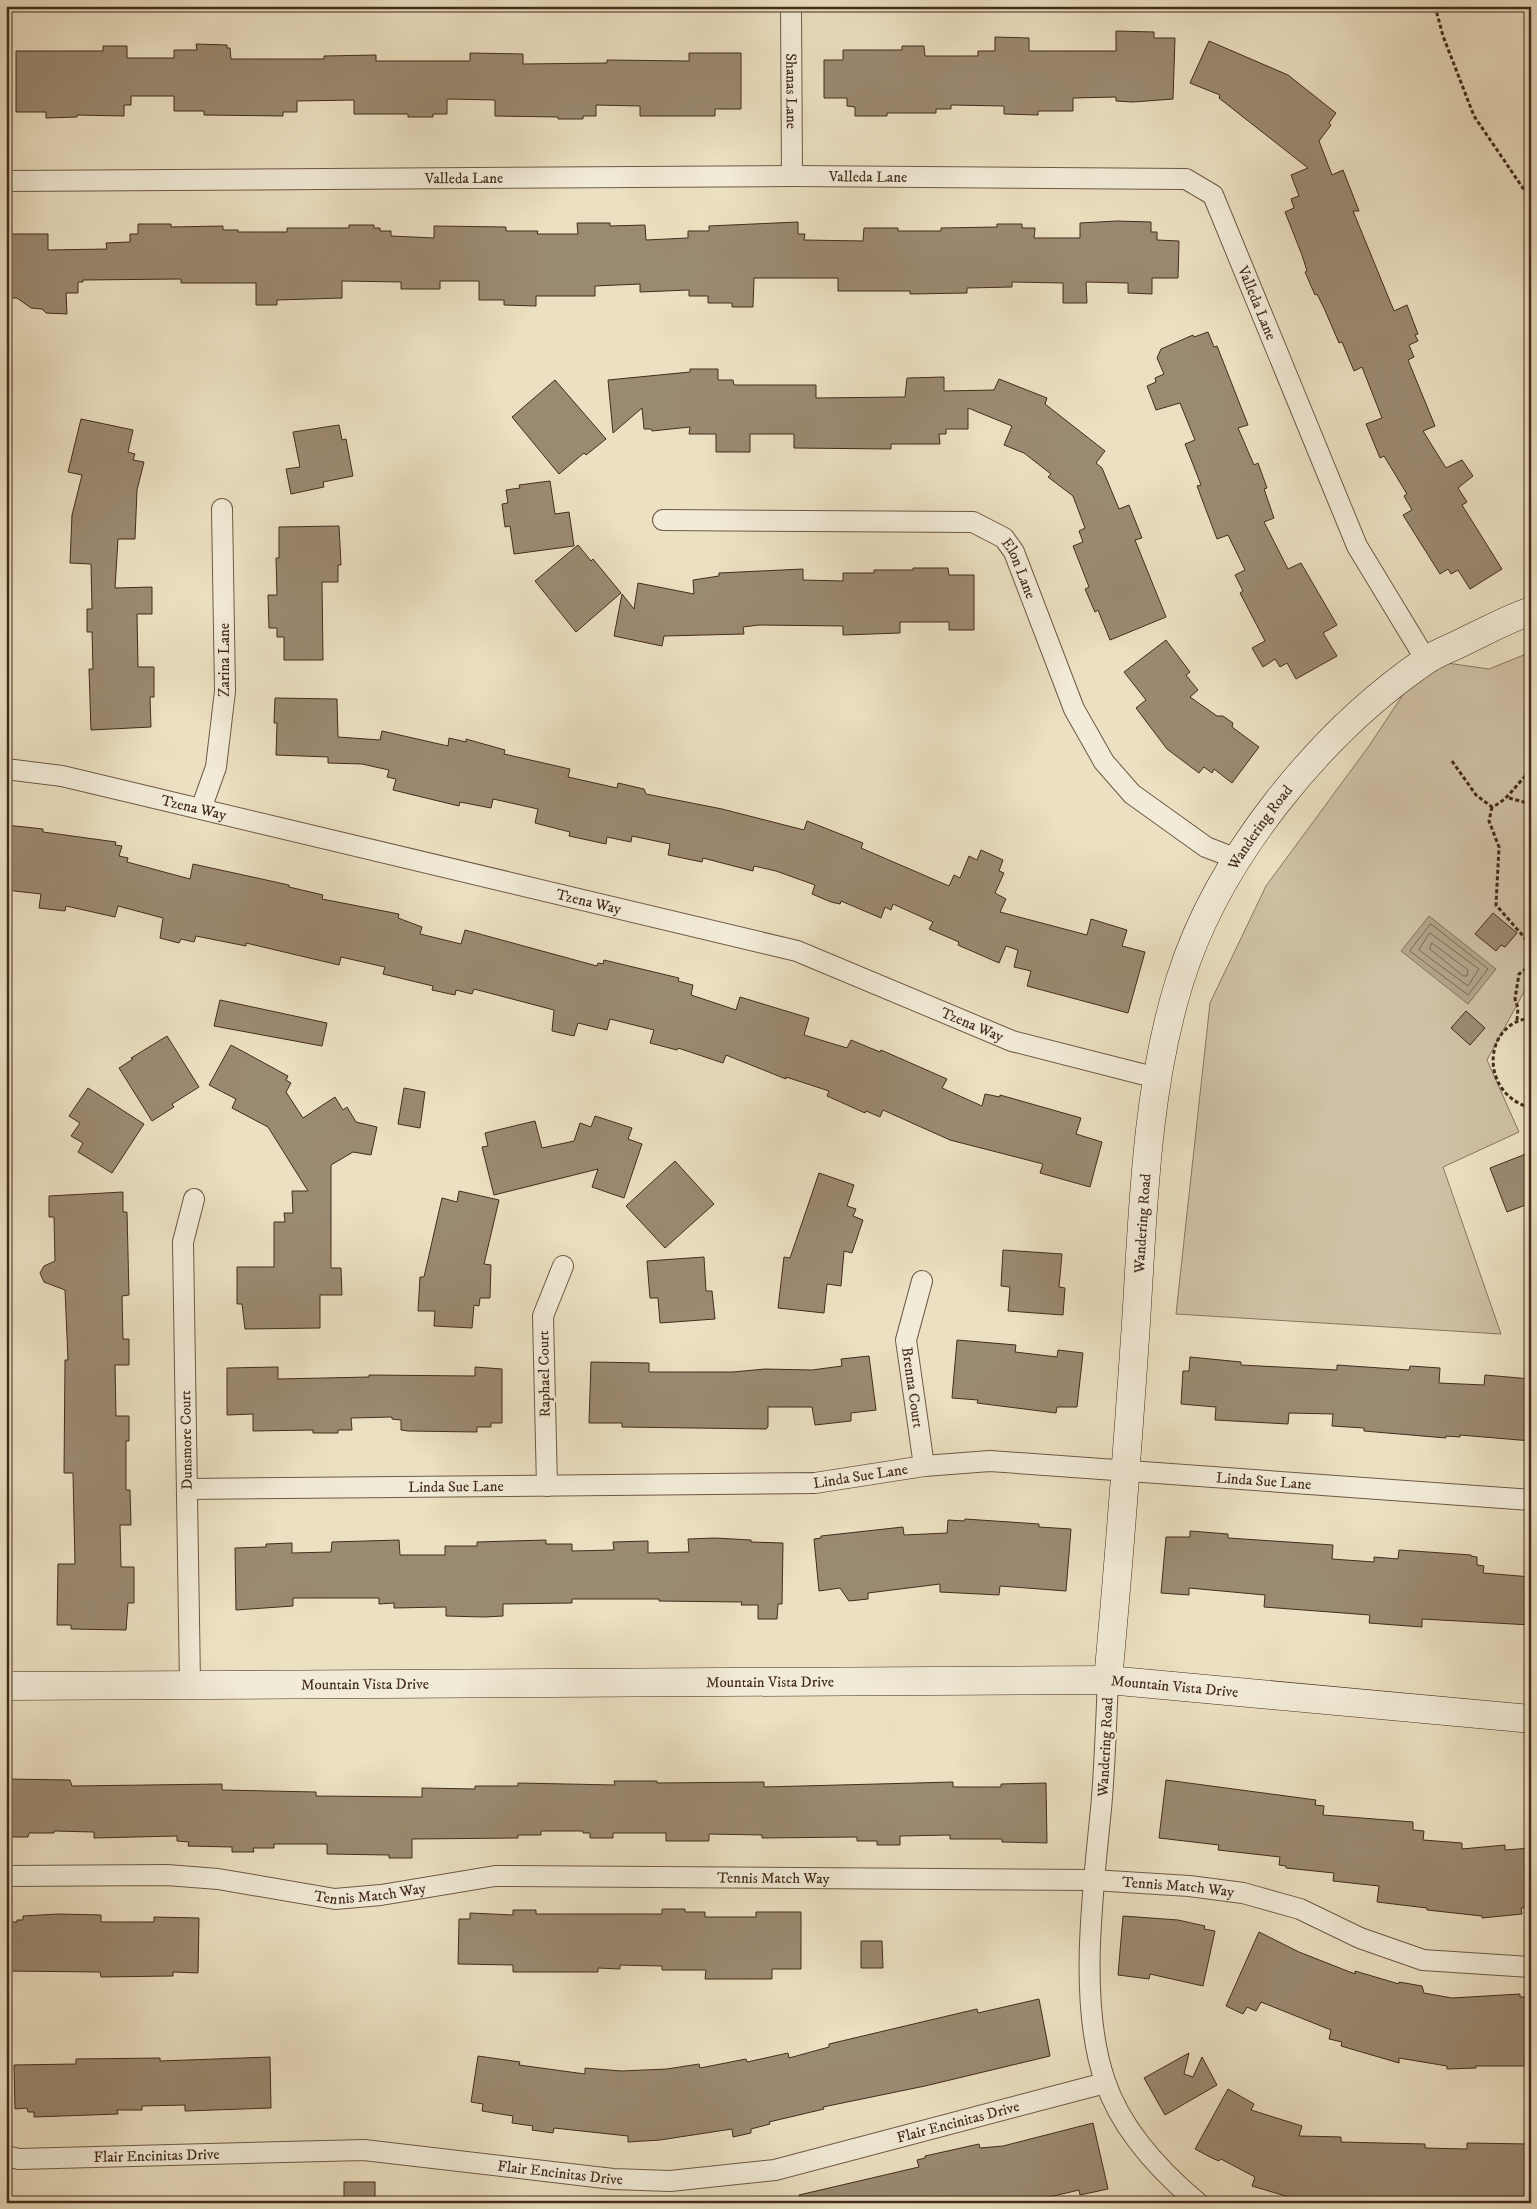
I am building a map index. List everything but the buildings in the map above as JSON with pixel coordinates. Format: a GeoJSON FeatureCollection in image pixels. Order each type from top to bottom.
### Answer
{"type":"FeatureCollection","features":[{"type":"Feature","properties":{"kind":"main road","name":"Wandering Road"},"geometry":{"type":"LineString","coordinates":[[1108,1680],[1127,1470],[1143,1210],[1157,1078],[1180,980],[1204,920],[1237,859],[1273,808],[1349,722],[1426,660],[1531,611]]}},
{"type":"Feature","properties":{"kind":"main road","name":"Mountain Vista Drive"},"geometry":{"type":"LineString","coordinates":[[6,1686],[1108,1680],[1531,1719]]}},
{"type":"Feature","properties":{"kind":"street","name":"Shanas Lane"},"geometry":{"type":"LineString","coordinates":[[791,6],[792,176]]}},
{"type":"Feature","properties":{"kind":"street","name":"Valleda Lane"},"geometry":{"type":"LineString","coordinates":[[6,181],[792,176],[1186,179],[1214,194],[1357,546],[1426,660]]}},
{"type":"Feature","properties":{"kind":"street","name":"Zarina Lane"},"geometry":{"type":"LineString","coordinates":[[201,809],[216,767],[226,691],[222,509]]}},
{"type":"Feature","properties":{"kind":"street","name":"Elon Lane"},"geometry":{"type":"LineString","coordinates":[[663,520],[974,522],[1004,538],[1014,552],[1074,709],[1104,762],[1132,794],[1206,847],[1237,859]]}},
{"type":"Feature","properties":{"kind":"street","name":"Tzena Way"},"geometry":{"type":"LineString","coordinates":[[6,769],[62,776],[797,951],[1012,1041],[1157,1078]]}},
{"type":"Feature","properties":{"kind":"street","name":"Dunsmore Court"},"geometry":{"type":"LineString","coordinates":[[190,1684],[183,1242],[194,1199]]}},
{"type":"Feature","properties":{"kind":"street","name":"Raphael Court"},"geometry":{"type":"LineString","coordinates":[[547,1486],[543,1316],[563,1266]]}},
{"type":"Feature","properties":{"kind":"street","name":"Brenna Court"},"geometry":{"type":"LineString","coordinates":[[922,1281],[906,1340],[924,1466]]}},
{"type":"Feature","properties":{"kind":"street","name":"Linda Sue Lane"},"geometry":{"type":"LineString","coordinates":[[187,1489],[815,1483],[924,1466],[990,1461],[1531,1500]]}},
{"type":"Feature","properties":{"kind":"street","name":"Wandering Road"},"geometry":{"type":"LineString","coordinates":[[1108,1680],[1101,1807],[1094,1880],[1090,1994],[1095,2047],[1105,2082],[1122,2117],[1157,2165],[1174,2184],[1198,2203]]}},
{"type":"Feature","properties":{"kind":"street","name":"Tennis Match Way"},"geometry":{"type":"LineString","coordinates":[[6,1876],[167,1875],[218,1879],[335,1899],[381,1895],[495,1876],[1094,1880],[1189,1886],[1243,1893],[1300,1909],[1360,1938],[1423,1960],[1531,1967]]}},
{"type":"Feature","properties":{"kind":"street","name":"Flair Encinitas Drive"},"geometry":{"type":"LineString","coordinates":[[6,2156],[19,2159],[364,2150],[613,2179],[670,2181],[775,2170],[1105,2082]]}},
{"type":"Feature","properties":{"kind":"path"},"geometry":{"type":"LineString","coordinates":[[1435,6],[1443,36],[1474,116],[1531,200]]}},
{"type":"Feature","properties":{"kind":"path"},"geometry":{"type":"LineString","coordinates":[[1452,761],[1476,795],[1492,807]]}},
{"type":"Feature","properties":{"kind":"path"},"geometry":{"type":"LineString","coordinates":[[1531,771],[1523,777],[1508,797],[1492,807],[1489,821],[1499,847],[1496,905],[1531,946]]}},
{"type":"Feature","properties":{"kind":"path"},"geometry":{"type":"LineString","coordinates":[[1508,797],[1531,804]]}},
{"type":"Feature","properties":{"kind":"path"},"geometry":{"type":"LineString","coordinates":[[1517,1020],[1518,1008],[1515,999],[1519,974],[1531,964]]}},
{"type":"Feature","properties":{"kind":"path"},"geometry":{"type":"LineString","coordinates":[[1531,1018],[1517,1020],[1502,1034],[1493,1055],[1493,1074],[1503,1092],[1519,1104],[1531,1108]]}},
{"type":"Feature","properties":{"kind":"shaded area"},"geometry":{"type":"Polygon","coordinates":[[[1531,652],[1531,979],[1487,1060],[1519,1132],[1443,1167],[1501,1334],[1176,1314],[1210,1003],[1266,886],[1369,746],[1426,660],[1489,669],[1531,652]]]}},
{"type":"Feature","properties":{"kind":"water"},"geometry":{"type":"Polygon","coordinates":[[[1429,916],[1496,969],[1468,1004],[1401,951],[1429,916]]]}}]}
